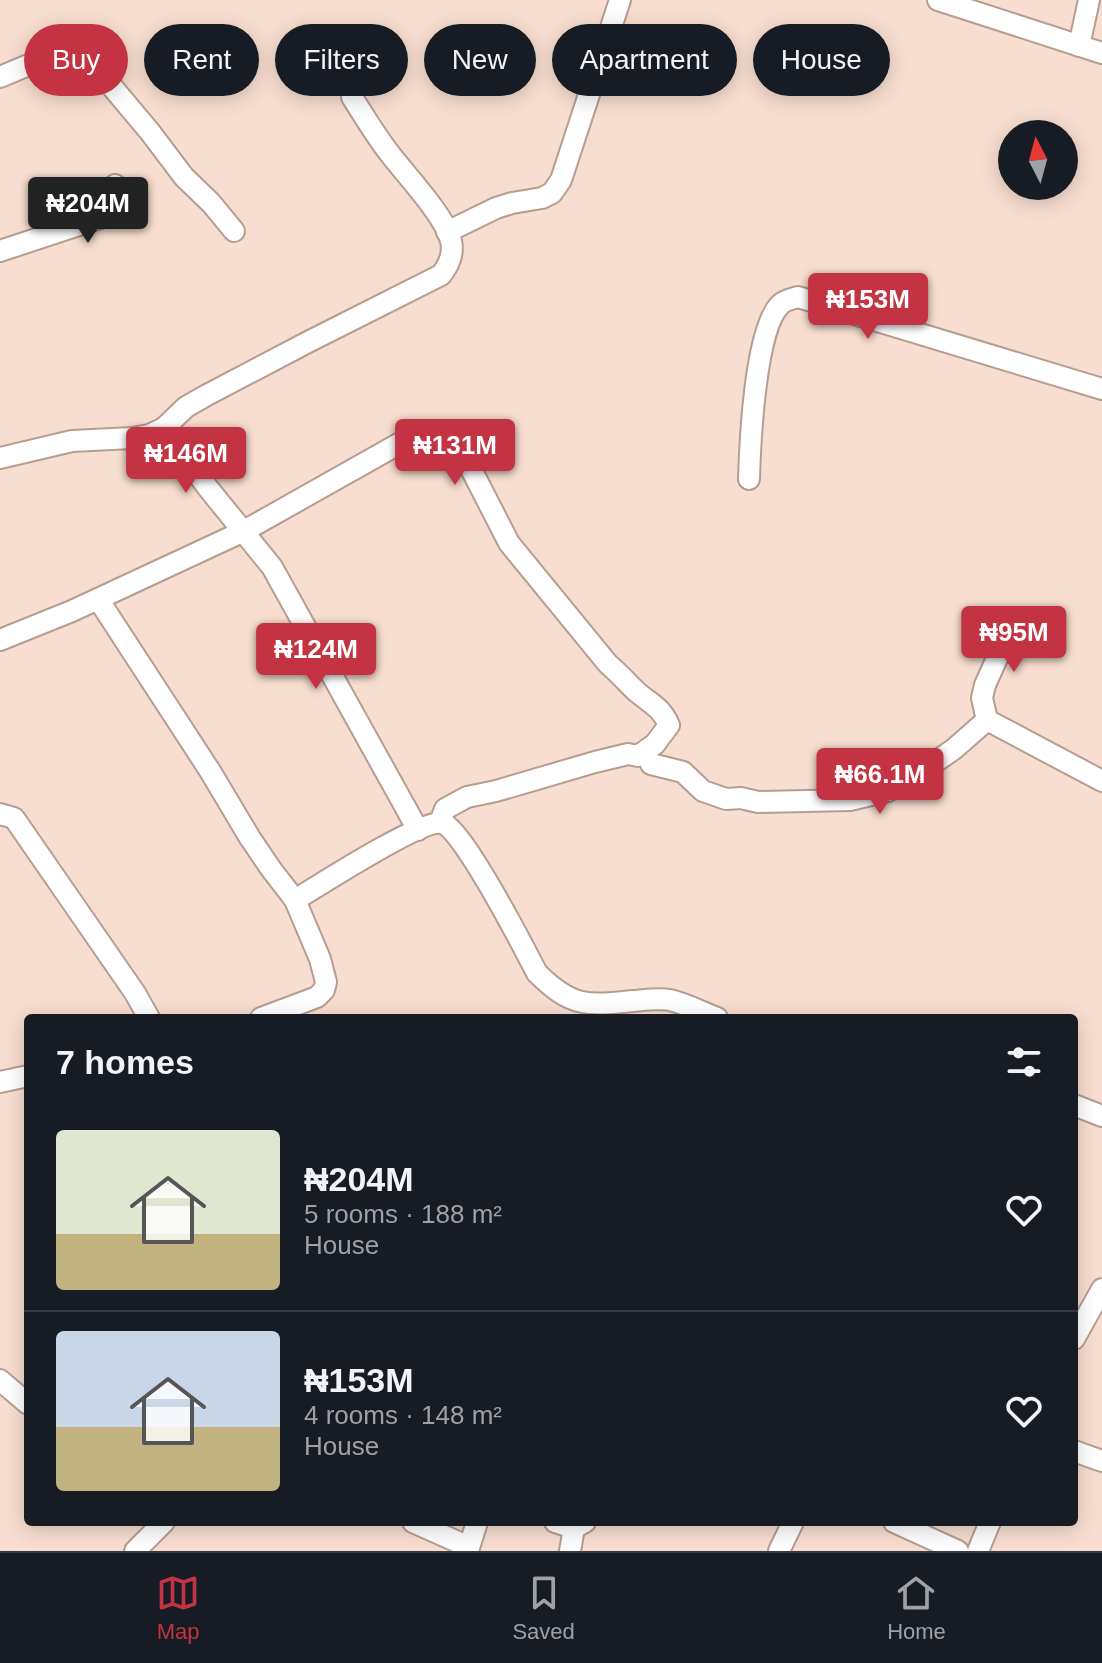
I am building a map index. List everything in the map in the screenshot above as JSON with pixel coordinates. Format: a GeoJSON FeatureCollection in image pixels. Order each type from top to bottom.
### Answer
{"type":"FeatureCollection","features":[{"type":"Feature","properties":{"kind":"street"},"geometry":{"type":"LineString","coordinates":[[447,232],[496,208],[552,193],[561,180],[620,0]]}},
{"type":"Feature","properties":{"kind":"street"},"geometry":{"type":"LineString","coordinates":[[938,0],[1102,53]]}},
{"type":"Feature","properties":{"kind":"street"},"geometry":{"type":"LineString","coordinates":[[1079,46],[1089,0]]}},
{"type":"Feature","properties":{"kind":"street"},"geometry":{"type":"LineString","coordinates":[[0,77],[57,55],[84,60],[98,70],[184,177],[234,231]]}},
{"type":"Feature","properties":{"kind":"street"},"geometry":{"type":"LineString","coordinates":[[0,458],[72,441],[149,435],[164,428],[186,407],[207,395],[441,275],[452,255],[451,241],[442,221],[387,151],[352,97]]}},
{"type":"Feature","properties":{"kind":"street"},"geometry":{"type":"LineString","coordinates":[[0,251],[103,217],[113,205],[115,185]]}},
{"type":"Feature","properties":{"kind":"street"},"geometry":{"type":"LineString","coordinates":[[749,479],[755,386],[774,311],[788,299],[798,297],[1102,389]]}},
{"type":"Feature","properties":{"kind":"street"},"geometry":{"type":"LineString","coordinates":[[164,428],[272,567],[418,830]]}},
{"type":"Feature","properties":{"kind":"street"},"geometry":{"type":"LineString","coordinates":[[0,640],[98,599],[244,531],[402,442],[426,438],[443,441],[468,463],[509,543],[608,664],[664,714],[669,725],[655,744],[638,756],[628,754],[606,759],[467,797],[445,809],[440,822]]}},
{"type":"Feature","properties":{"kind":"street"},"geometry":{"type":"LineString","coordinates":[[98,599],[250,838],[295,900],[320,959],[326,982],[324,990],[317,997],[272,1014]]}},
{"type":"Feature","properties":{"kind":"street"},"geometry":{"type":"LineString","coordinates":[[1012,625],[985,685],[982,698],[987,720],[1102,781]]}},
{"type":"Feature","properties":{"kind":"street"},"geometry":{"type":"LineString","coordinates":[[651,764],[683,772],[703,791],[726,799],[745,798],[758,802],[850,800],[888,791],[912,778],[954,749],[987,720]]}},
{"type":"Feature","properties":{"kind":"street"},"geometry":{"type":"LineString","coordinates":[[0,814],[14,818],[147,1014]]}},
{"type":"Feature","properties":{"kind":"street"},"geometry":{"type":"LineString","coordinates":[[295,900],[367,856],[440,822],[448,825],[472,857],[537,973],[552,988],[570,1000],[599,1005],[670,1000],[707,1014]]}},
{"type":"Feature","properties":{"kind":"street"},"geometry":{"type":"LineString","coordinates":[[0,1082],[24,1077]]}},
{"type":"Feature","properties":{"kind":"street"},"geometry":{"type":"LineString","coordinates":[[1078,1107],[1102,1116]]}},
{"type":"Feature","properties":{"kind":"street"},"geometry":{"type":"LineString","coordinates":[[1078,1332],[1102,1289]]}},
{"type":"Feature","properties":{"kind":"street"},"geometry":{"type":"LineString","coordinates":[[0,1382],[0,1397]]}},
{"type":"Feature","properties":{"kind":"street"},"geometry":{"type":"LineString","coordinates":[[0,1382],[24,1401]]}},
{"type":"Feature","properties":{"kind":"street"},"geometry":{"type":"LineString","coordinates":[[1078,1452],[1102,1461]]}},
{"type":"Feature","properties":{"kind":"street"},"geometry":{"type":"LineString","coordinates":[[135,1551],[160,1526]]}},
{"type":"Feature","properties":{"kind":"street"},"geometry":{"type":"LineString","coordinates":[[421,1526],[469,1549],[476,1526]]}},
{"type":"Feature","properties":{"kind":"street"},"geometry":{"type":"LineString","coordinates":[[570,1551],[571,1526]]}},
{"type":"Feature","properties":{"kind":"street"},"geometry":{"type":"LineString","coordinates":[[779,1551],[791,1526]]}},
{"type":"Feature","properties":{"kind":"street"},"geometry":{"type":"LineString","coordinates":[[903,1526],[958,1551]]}},
{"type":"Feature","properties":{"kind":"street"},"geometry":{"type":"LineString","coordinates":[[978,1551],[988,1526]]}}]}
